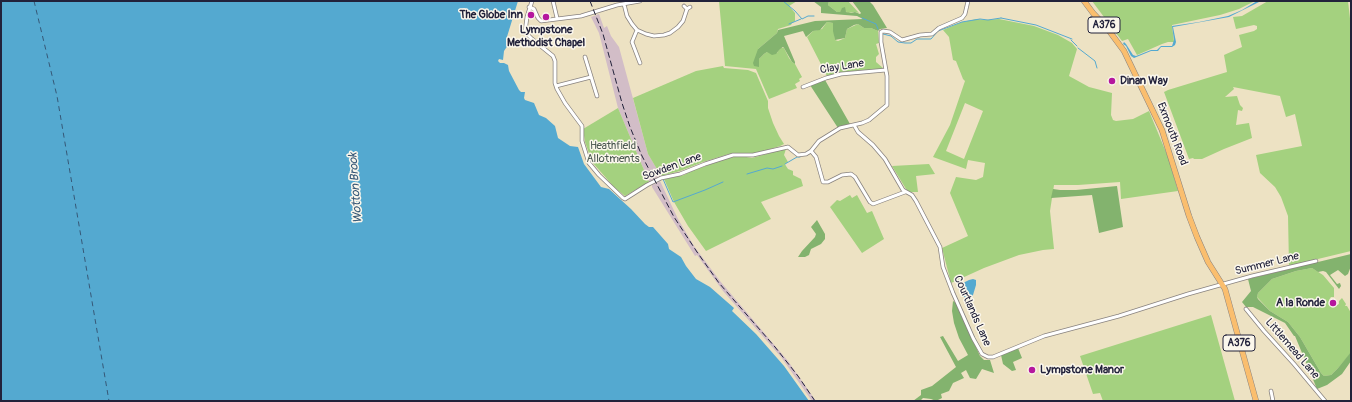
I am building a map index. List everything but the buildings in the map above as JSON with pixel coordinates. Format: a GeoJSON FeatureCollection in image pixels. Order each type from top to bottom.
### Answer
{"type":"FeatureCollection","features":[{"type":"Feature","properties":{"kind":"highway","name":"Exmouth Road"},"geometry":{"type":"LineString","coordinates":[[1084,1],[1107,28],[1124,52],[1154,112],[1168,146],[1189,216],[1199,243],[1208,262],[1223,284]]}},
{"type":"Feature","properties":{"kind":"highway","name":"A376"},"geometry":{"type":"LineString","coordinates":[[1223,284],[1227,293],[1237,335],[1256,401]]}},
{"type":"Feature","properties":{"kind":"street"},"geometry":{"type":"LineString","coordinates":[[532,1],[529,7],[534,9],[541,21],[588,14],[610,7],[640,1]]}},
{"type":"Feature","properties":{"kind":"street"},"geometry":{"type":"LineString","coordinates":[[553,1],[557,18]]}},
{"type":"Feature","properties":{"kind":"street"},"geometry":{"type":"LineString","coordinates":[[905,192],[873,204],[870,202],[855,177],[851,174],[842,174],[828,182],[823,182],[816,157],[811,151],[819,141],[828,135],[840,128],[869,120],[887,105],[885,58],[880,36],[882,32],[890,32],[902,40],[920,35],[932,34],[939,28],[962,18],[965,14],[968,2]]}},
{"type":"Feature","properties":{"kind":"street"},"geometry":{"type":"LineString","coordinates":[[624,4],[627,16],[637,30],[654,36],[664,36],[680,25],[687,7]]}},
{"type":"Feature","properties":{"kind":"street","name":"Sowden Lane"},"geometry":{"type":"LineString","coordinates":[[529,7],[525,32],[532,40],[553,56],[555,62],[556,86],[565,103],[582,126],[582,141],[589,163],[623,198],[625,199],[646,184],[661,178],[680,174],[733,156],[743,154],[753,156],[788,147],[800,156],[811,151]]}},
{"type":"Feature","properties":{"kind":"street"},"geometry":{"type":"LineString","coordinates":[[637,30],[632,40],[634,55],[640,63]]}},
{"type":"Feature","properties":{"kind":"street"},"geometry":{"type":"LineString","coordinates":[[585,56],[597,96]]}},
{"type":"Feature","properties":{"kind":"street","name":"Clay Lane"},"geometry":{"type":"LineString","coordinates":[[803,87],[841,74],[886,70]]}},
{"type":"Feature","properties":{"kind":"street"},"geometry":{"type":"LineString","coordinates":[[556,86],[591,77]]}},
{"type":"Feature","properties":{"kind":"street","name":"Courtlands Lane"},"geometry":{"type":"LineString","coordinates":[[854,125],[858,132],[873,145],[885,160],[905,192],[912,195],[940,246],[943,267],[952,295],[982,354],[988,357],[993,357],[1044,336],[1119,316],[1223,284]]}},
{"type":"Feature","properties":{"kind":"street","name":"Summer Lane"},"geometry":{"type":"LineString","coordinates":[[1223,284],[1316,261]]}},
{"type":"Feature","properties":{"kind":"street","name":"Littlemead Lane"},"geometry":{"type":"LineString","coordinates":[[1246,309],[1264,332],[1294,364],[1325,401]]}},
{"type":"Feature","properties":{"kind":"street"},"geometry":{"type":"LineString","coordinates":[[1271,391],[1273,401]]}},
{"type":"Feature","properties":{"kind":"shaded area"},"geometry":{"type":"Polygon","coordinates":[[[599,14],[604,28],[607,26],[611,36],[619,47],[648,154],[661,176],[649,182],[618,108],[599,33],[591,17],[599,14]]]}},
{"type":"Feature","properties":{"kind":"shaded area"},"geometry":{"type":"Polygon","coordinates":[[[660,181],[678,219],[694,246],[720,281],[788,361],[816,401],[812,401],[781,357],[723,291],[697,255],[695,256],[652,187],[652,185],[660,181]]]}},
{"type":"Feature","properties":{"kind":"green space"},"geometry":{"type":"Polygon","coordinates":[[[719,1],[797,1],[789,6],[795,13],[795,21],[791,25],[778,29],[777,33],[758,49],[759,64],[759,59],[767,52],[777,53],[780,48],[784,48],[802,77],[799,79],[800,81],[795,84],[797,88],[769,99],[756,69],[725,66],[719,1]]]}},
{"type":"Feature","properties":{"kind":"green space"},"geometry":{"type":"Polygon","coordinates":[[[813,1],[829,1],[828,5],[837,12],[840,12],[842,8],[845,7],[846,12],[855,12],[860,14],[861,13],[852,1],[869,1],[887,28],[880,29],[878,31],[871,28],[864,28],[858,24],[847,29],[845,38],[835,40],[833,23],[827,22],[820,30],[813,31],[806,37],[803,31],[784,36],[795,64],[792,62],[783,47],[776,54],[772,55],[767,52],[759,59],[759,67],[754,66],[753,63],[758,49],[777,33],[778,30],[815,21],[863,19],[857,16],[821,13],[821,7],[813,1]]]}},
{"type":"Feature","properties":{"kind":"green space"},"geometry":{"type":"Polygon","coordinates":[[[829,1],[848,1],[859,13],[848,13],[842,9],[840,12],[837,12],[828,5],[829,1]]]}},
{"type":"Feature","properties":{"kind":"green space"},"geometry":{"type":"Polygon","coordinates":[[[1092,1],[1255,1],[1239,9],[1220,15],[1172,25],[1174,42],[1162,44],[1137,55],[1128,39],[1122,41],[1092,1]]]}},
{"type":"Feature","properties":{"kind":"green space"},"geometry":{"type":"Polygon","coordinates":[[[1268,1],[1348,1],[1351,27],[1351,251],[1289,266],[1288,216],[1281,197],[1275,187],[1260,173],[1256,155],[1302,146],[1295,114],[1286,117],[1280,96],[1233,87],[1234,89],[1225,97],[1237,96],[1240,105],[1243,108],[1242,111],[1238,110],[1236,125],[1249,123],[1252,138],[1202,159],[1189,159],[1164,92],[1227,72],[1224,55],[1242,47],[1239,35],[1257,29],[1257,26],[1254,25],[1236,29],[1233,17],[1242,16],[1268,1]]]}},
{"type":"Feature","properties":{"kind":"green space"},"geometry":{"type":"Polygon","coordinates":[[[977,19],[999,19],[1034,26],[1058,35],[1072,43],[1077,49],[1069,76],[1089,87],[1112,93],[1111,115],[1113,120],[1133,119],[1149,111],[1168,157],[1178,191],[1121,199],[1120,182],[1054,185],[1050,211],[1054,249],[1019,255],[984,268],[951,283],[942,248],[968,236],[950,193],[956,177],[976,180],[983,177],[985,163],[968,160],[966,169],[933,157],[950,125],[965,81],[956,61],[953,60],[949,37],[943,30],[962,22],[977,19]],[[965,103],[946,151],[964,159],[983,111],[965,103]]]}},
{"type":"Feature","properties":{"kind":"green space"},"geometry":{"type":"Polygon","coordinates":[[[827,22],[833,23],[835,40],[838,41],[845,38],[847,29],[858,24],[864,28],[871,28],[878,31],[879,43],[876,44],[879,54],[876,57],[876,62],[883,68],[882,70],[838,73],[827,76],[807,37],[813,31],[822,29],[827,22]]]}},
{"type":"Feature","properties":{"kind":"green space"},"geometry":{"type":"Polygon","coordinates":[[[723,66],[724,68],[748,70],[756,73],[768,101],[768,108],[773,123],[784,144],[758,153],[729,154],[661,176],[648,154],[633,98],[696,71],[723,66]]]}},
{"type":"Feature","properties":{"kind":"green space"},"geometry":{"type":"Polygon","coordinates":[[[825,80],[850,124],[838,128],[810,85],[825,80]]]}},
{"type":"Feature","properties":{"kind":"green space","name":"Heathfield Allotments"},"geometry":{"type":"Polygon","coordinates":[[[618,108],[649,182],[625,196],[614,187],[592,162],[585,142],[583,129],[618,108]]]}},
{"type":"Feature","properties":{"kind":"green space"},"geometry":{"type":"Polygon","coordinates":[[[786,149],[784,155],[788,162],[785,164],[786,166],[788,169],[793,171],[793,175],[801,179],[803,186],[761,202],[771,219],[706,251],[688,226],[674,202],[664,179],[684,175],[728,158],[741,156],[752,158],[786,149]]]}},
{"type":"Feature","properties":{"kind":"green space"},"geometry":{"type":"Polygon","coordinates":[[[929,164],[935,174],[916,176],[918,192],[909,192],[906,189],[892,166],[929,164]]]}},
{"type":"Feature","properties":{"kind":"green space"},"geometry":{"type":"Polygon","coordinates":[[[1117,186],[1123,227],[1099,233],[1092,195],[1051,198],[1053,189],[1076,190],[1117,186]]]}},
{"type":"Feature","properties":{"kind":"green space"},"geometry":{"type":"Polygon","coordinates":[[[850,195],[852,198],[857,195],[867,213],[872,211],[884,239],[862,253],[830,207],[837,200],[840,201],[850,195]]]}},
{"type":"Feature","properties":{"kind":"green space"},"geometry":{"type":"Polygon","coordinates":[[[817,220],[825,234],[825,239],[821,244],[811,249],[809,255],[805,257],[798,257],[815,237],[816,234],[811,227],[817,220]]]}},
{"type":"Feature","properties":{"kind":"green space"},"geometry":{"type":"Polygon","coordinates":[[[1351,254],[1351,266],[1348,274],[1345,276],[1338,270],[1330,275],[1337,284],[1340,283],[1341,286],[1339,289],[1326,272],[1318,272],[1312,268],[1296,271],[1272,279],[1258,293],[1258,299],[1270,311],[1288,322],[1300,337],[1324,376],[1331,375],[1351,352],[1351,361],[1342,374],[1327,385],[1317,389],[1295,336],[1285,323],[1253,307],[1246,307],[1242,302],[1251,291],[1248,279],[1351,254]]]}},
{"type":"Feature","properties":{"kind":"green space"},"geometry":{"type":"Polygon","coordinates":[[[1312,268],[1323,275],[1334,288],[1334,297],[1331,297],[1329,300],[1330,305],[1335,306],[1339,304],[1339,301],[1342,298],[1346,304],[1345,306],[1347,306],[1351,313],[1351,353],[1331,375],[1324,376],[1321,373],[1300,337],[1288,322],[1270,311],[1257,297],[1258,293],[1272,279],[1296,271],[1312,268]]]}},
{"type":"Feature","properties":{"kind":"green space"},"geometry":{"type":"Polygon","coordinates":[[[953,301],[956,303],[961,313],[980,356],[984,360],[990,360],[994,373],[982,369],[976,379],[970,378],[966,370],[961,373],[964,378],[953,383],[949,391],[941,394],[942,398],[936,401],[923,398],[920,401],[913,401],[921,395],[921,390],[932,386],[956,367],[940,337],[943,336],[958,361],[968,355],[959,338],[954,323],[952,311],[953,301]]]}},
{"type":"Feature","properties":{"kind":"green space"},"geometry":{"type":"Polygon","coordinates":[[[1211,315],[1235,401],[1103,401],[1100,393],[1093,394],[1080,356],[1211,315]]]}},
{"type":"Feature","properties":{"kind":"green space"},"geometry":{"type":"Polygon","coordinates":[[[1018,348],[1022,358],[1013,362],[1016,370],[1012,371],[1003,364],[1001,355],[1018,348]]]}},
{"type":"Feature","properties":{"kind":"water"},"geometry":{"type":"Polygon","coordinates":[[[1,1],[518,1],[506,40],[508,41],[508,45],[504,51],[503,60],[499,59],[498,61],[508,65],[509,71],[519,90],[521,92],[525,92],[525,100],[534,103],[539,115],[546,118],[555,126],[558,138],[570,146],[578,147],[584,164],[601,187],[609,189],[645,224],[649,227],[653,227],[668,244],[669,249],[681,257],[696,279],[710,287],[734,308],[732,311],[756,334],[784,366],[809,401],[1,401],[1,1]]]}},
{"type":"Feature","properties":{"kind":"water"},"geometry":{"type":"Polygon","coordinates":[[[1257,1],[1261,1],[1229,17],[1173,27],[1176,42],[1172,47],[1161,47],[1158,51],[1151,51],[1134,58],[1123,44],[1124,42],[1133,55],[1136,56],[1151,50],[1157,50],[1161,46],[1172,46],[1174,40],[1172,26],[1228,16],[1257,1]]]}},
{"type":"Feature","properties":{"kind":"water"},"geometry":{"type":"Polygon","coordinates":[[[973,279],[976,280],[976,285],[973,295],[971,298],[965,298],[962,294],[961,284],[973,279]]]}},
{"type":"Feature","properties":{"kind":"waterway"},"geometry":{"type":"LineString","coordinates":[[783,1],[802,19],[808,16],[814,16]]}},
{"type":"Feature","properties":{"kind":"waterway"},"geometry":{"type":"LineString","coordinates":[[862,18],[876,24],[878,29]]}},
{"type":"Feature","properties":{"kind":"waterway","name":"Wotton Brook"},"geometry":{"type":"LineString","coordinates":[[1001,18],[1036,25],[1072,39]]}},
{"type":"Feature","properties":{"kind":"waterway"},"geometry":{"type":"LineString","coordinates":[[883,34],[891,36],[898,42],[911,43],[917,39],[931,39],[938,31],[962,22],[1001,18]]}},
{"type":"Feature","properties":{"kind":"waterway"},"geometry":{"type":"LineString","coordinates":[[789,24],[801,19]]}},
{"type":"Feature","properties":{"kind":"waterway"},"geometry":{"type":"LineString","coordinates":[[1071,40],[1077,46]]}},
{"type":"Feature","properties":{"kind":"waterway"},"geometry":{"type":"LineString","coordinates":[[1078,48],[1095,61],[1097,68]]}},
{"type":"Feature","properties":{"kind":"waterway"},"geometry":{"type":"LineString","coordinates":[[785,164],[797,157],[800,157]]}},
{"type":"Feature","properties":{"kind":"waterway"},"geometry":{"type":"LineString","coordinates":[[747,174],[767,168],[773,169],[782,166]]}},
{"type":"Feature","properties":{"kind":"waterway"},"geometry":{"type":"LineString","coordinates":[[663,179],[673,202],[723,182]]}},
{"type":"Feature","properties":{"kind":"ferry route"},"geometry":{"type":"LineString","coordinates":[[34,1],[57,96],[109,401]]}},
{"type":"Feature","properties":{"kind":"railway"},"geometry":{"type":"LineString","coordinates":[[590,1],[603,34],[630,127],[642,156],[674,217],[719,283],[775,347],[798,376],[815,401]]}},
{"type":"Feature","properties":{"kind":"place","name":"The Globe Inn"},"geometry":{"type":"Point","coordinates":[531,15]}},
{"type":"Feature","properties":{"kind":"place","name":"Lympstone Methodist Chapel"},"geometry":{"type":"Point","coordinates":[546,17]}},
{"type":"Feature","properties":{"kind":"place","name":"Dinan Way"},"geometry":{"type":"Point","coordinates":[1112,81]}},
{"type":"Feature","properties":{"kind":"place","name":"A la Ronde"},"geometry":{"type":"Point","coordinates":[1333,303]}},
{"type":"Feature","properties":{"kind":"place","name":"Lympstone Manor"},"geometry":{"type":"Point","coordinates":[1032,370]}}]}
